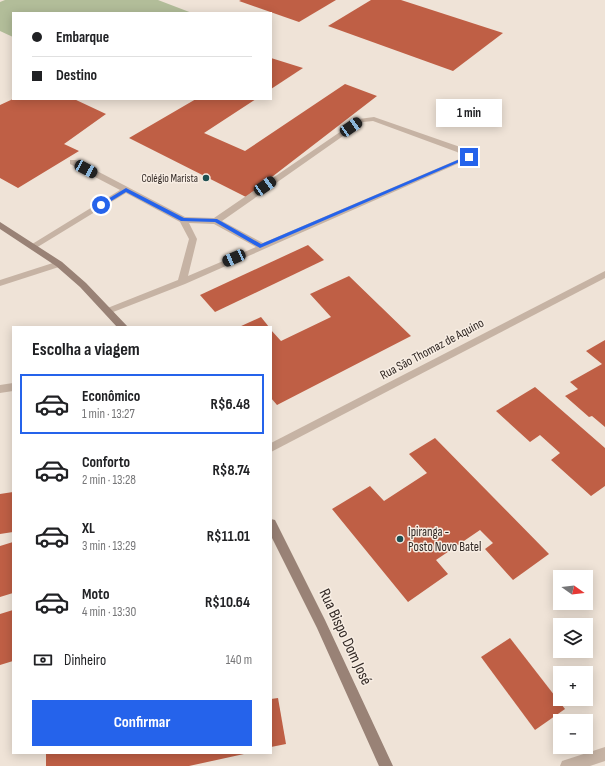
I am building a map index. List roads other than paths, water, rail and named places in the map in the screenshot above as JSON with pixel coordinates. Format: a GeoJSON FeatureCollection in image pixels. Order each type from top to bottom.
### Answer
{"type":"FeatureCollection","features":[{"type":"Feature","properties":{"kind":"main road"},"geometry":{"type":"LineString","coordinates":[[0,225],[59,264],[122,326]]}},
{"type":"Feature","properties":{"kind":"main road","name":"Rua Bispo Dom José"},"geometry":{"type":"LineString","coordinates":[[272,526],[321,624],[386,766]]}},
{"type":"Feature","properties":{"kind":"street"},"geometry":{"type":"LineString","coordinates":[[108,311],[182,282],[260,246],[469,157],[460,150],[374,119],[361,120],[216,221]]}},
{"type":"Feature","properties":{"kind":"street"},"geometry":{"type":"LineString","coordinates":[[73,162],[182,220],[216,221],[260,246]]}},
{"type":"Feature","properties":{"kind":"street"},"geometry":{"type":"LineString","coordinates":[[33,246],[126,190]]}},
{"type":"Feature","properties":{"kind":"street"},"geometry":{"type":"LineString","coordinates":[[182,220],[193,239],[182,282]]}},
{"type":"Feature","properties":{"kind":"street"},"geometry":{"type":"LineString","coordinates":[[0,283],[59,264]]}},
{"type":"Feature","properties":{"kind":"street","name":"Rua São Thomaz de Aquino"},"geometry":{"type":"LineString","coordinates":[[272,447],[605,274]]}},
{"type":"Feature","properties":{"kind":"street"},"geometry":{"type":"LineString","coordinates":[[0,389],[12,387]]}},
{"type":"Feature","properties":{"kind":"street"},"geometry":{"type":"LineString","coordinates":[[567,766],[605,754]]}},
{"type":"Feature","properties":{"kind":"place","name":"Colégio Marista"},"geometry":{"type":"Point","coordinates":[206,178]}},
{"type":"Feature","properties":{"kind":"place","name":"Ipiranga - Posto Novo Batel"},"geometry":{"type":"Point","coordinates":[400,539]}}]}
